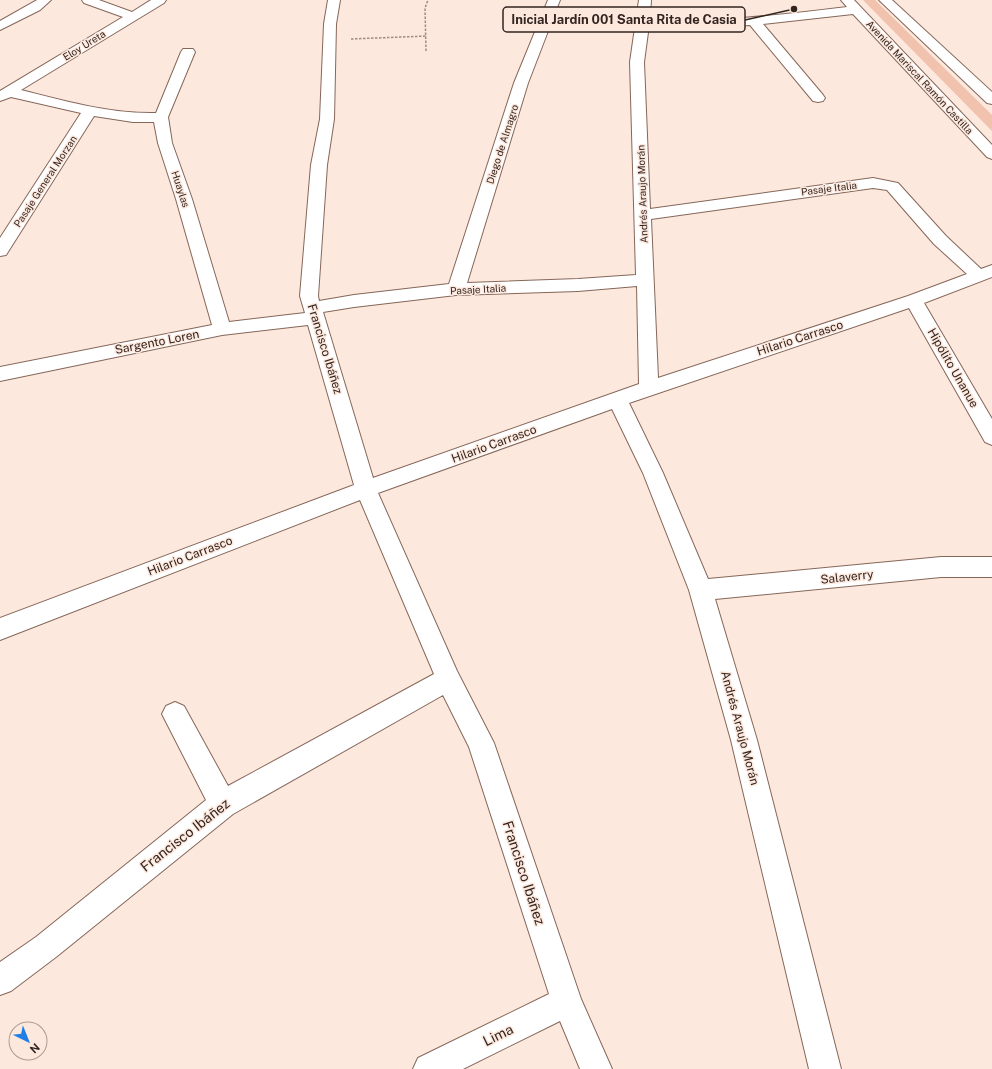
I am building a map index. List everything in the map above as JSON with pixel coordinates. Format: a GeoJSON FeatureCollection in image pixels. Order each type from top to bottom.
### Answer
{"type":"FeatureCollection","features":[{"type":"Feature","properties":{"kind":"street"},"geometry":{"type":"LineString","coordinates":[[0,26],[36,7],[45,0]]}},
{"type":"Feature","properties":{"kind":"street"},"geometry":{"type":"LineString","coordinates":[[88,0],[131,16]]}},
{"type":"Feature","properties":{"kind":"street","name":"Eloy Ureta"},"geometry":{"type":"LineString","coordinates":[[5,94],[131,16],[160,0]]}},
{"type":"Feature","properties":{"kind":"street","name":"Francisco Ibáñez"},"geometry":{"type":"LineString","coordinates":[[334,0],[329,40],[327,119],[319,166],[308,296],[366,489],[448,679],[481,743],[567,1001],[596,1069]]}},
{"type":"Feature","properties":{"kind":"street","name":"Diego de Almagro"},"geometry":{"type":"LineString","coordinates":[[456,290],[522,83],[554,0]]}},
{"type":"Feature","properties":{"kind":"street","name":"Andrés Araujo Morán"},"geometry":{"type":"LineString","coordinates":[[645,0],[637,62],[649,388]]}},
{"type":"Feature","properties":{"kind":"street"},"geometry":{"type":"LineString","coordinates":[[885,0],[992,100]]}},
{"type":"Feature","properties":{"kind":"street"},"geometry":{"type":"LineString","coordinates":[[643,22],[692,25],[754,22],[852,5]]}},
{"type":"Feature","properties":{"kind":"street","name":"Avenida Mariscal Ramón Castilla"},"geometry":{"type":"LineString","coordinates":[[852,5],[992,154]]}},
{"type":"Feature","properties":{"kind":"street"},"geometry":{"type":"LineString","coordinates":[[754,22],[818,98]]}},
{"type":"Feature","properties":{"kind":"street"},"geometry":{"type":"LineString","coordinates":[[161,117],[188,52]]}},
{"type":"Feature","properties":{"kind":"street","name":"Eloy Ureta"},"geometry":{"type":"LineString","coordinates":[[5,94],[133,118],[161,117]]}},
{"type":"Feature","properties":{"kind":"street","name":"Pasaje General Morzan"},"geometry":{"type":"LineString","coordinates":[[0,251],[90,111]]}},
{"type":"Feature","properties":{"kind":"street","name":"Huaylas"},"geometry":{"type":"LineString","coordinates":[[161,117],[165,144],[184,199],[222,329]]}},
{"type":"Feature","properties":{"kind":"street","name":"Pasaje Italia"},"geometry":{"type":"LineString","coordinates":[[643,215],[873,182],[892,186],[940,240],[985,273]]}},
{"type":"Feature","properties":{"kind":"street","name":"Hilario Carrasco"},"geometry":{"type":"LineString","coordinates":[[0,629],[366,489],[617,399],[914,300],[985,273]]}},
{"type":"Feature","properties":{"kind":"street","name":"Pasaje Italia"},"geometry":{"type":"LineString","coordinates":[[314,313],[354,301],[456,290],[578,285],[645,280]]}},
{"type":"Feature","properties":{"kind":"street","name":"Hipólito Unanue"},"geometry":{"type":"LineString","coordinates":[[914,300],[992,437]]}},
{"type":"Feature","properties":{"kind":"street","name":"Sargento Loren"},"geometry":{"type":"LineString","coordinates":[[0,374],[222,329],[314,313]]}},
{"type":"Feature","properties":{"kind":"street","name":"Andrés Araujo Morán"},"geometry":{"type":"LineString","coordinates":[[617,399],[653,473],[701,590],[744,740],[825,1069]]}},
{"type":"Feature","properties":{"kind":"street","name":"Salaverry"},"geometry":{"type":"LineString","coordinates":[[701,590],[941,567],[992,567]]}},
{"type":"Feature","properties":{"kind":"street","name":"Francisco Ibáñez"},"geometry":{"type":"LineString","coordinates":[[0,980],[46,947],[223,804],[448,679]]}},
{"type":"Feature","properties":{"kind":"street"},"geometry":{"type":"LineString","coordinates":[[175,714],[223,804]]}},
{"type":"Feature","properties":{"kind":"street","name":"Lima"},"geometry":{"type":"LineString","coordinates":[[429,1069],[567,1001]]}},
{"type":"Feature","properties":{"kind":"path"},"geometry":{"type":"LineString","coordinates":[[426,52],[427,36],[425,8],[428,0]]}},
{"type":"Feature","properties":{"kind":"path"},"geometry":{"type":"LineString","coordinates":[[329,40],[427,36]]}},
{"type":"Feature","properties":{"kind":"shaded area"},"geometry":{"type":"Polygon","coordinates":[[[863,0],[875,0],[992,115],[992,131],[863,0]]]}},
{"type":"Feature","properties":{"kind":"place","name":"Inicial Jardín 001 Santa Rita de Casia"},"geometry":{"type":"Point","coordinates":[794,9]}}]}
